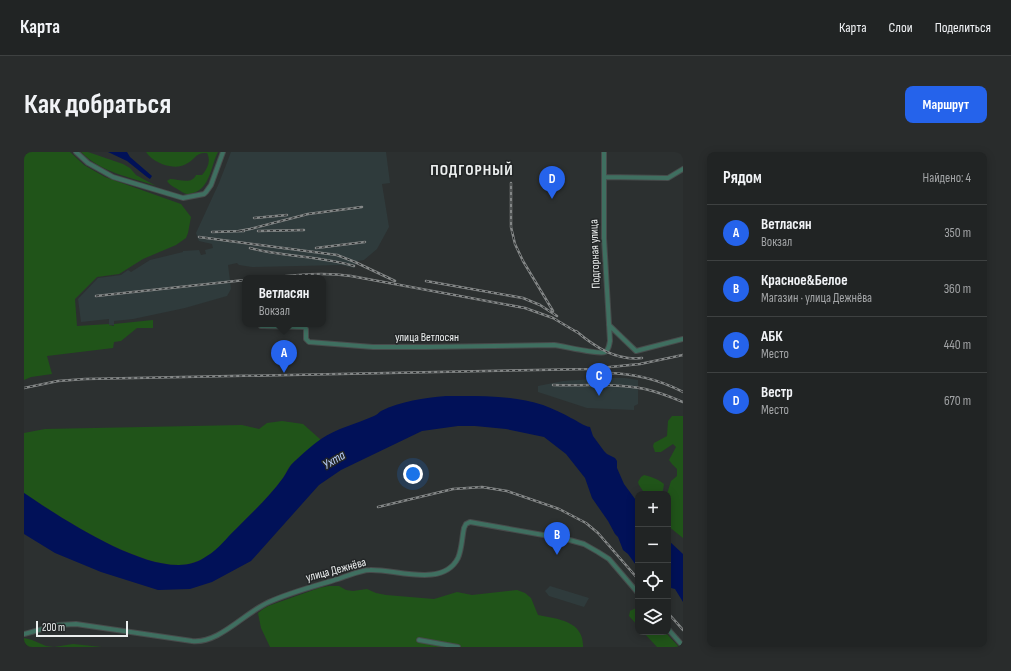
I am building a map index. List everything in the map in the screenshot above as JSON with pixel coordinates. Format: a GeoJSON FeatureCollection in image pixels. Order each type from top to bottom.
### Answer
{"type":"FeatureCollection","features":[{"type":"Feature","properties":{"kind":"street"},"geometry":{"type":"LineString","coordinates":[[76,152],[88,163],[113,177],[183,198],[204,194],[206,192],[223,152]]}},
{"type":"Feature","properties":{"kind":"street","name":"Подгорная улица"},"geometry":{"type":"LineString","coordinates":[[604,152],[604,238],[609,324],[609,345],[604,353]]}},
{"type":"Feature","properties":{"kind":"street"},"geometry":{"type":"LineString","coordinates":[[604,177],[668,178],[683,169]]}},
{"type":"Feature","properties":{"kind":"street"},"geometry":{"type":"LineString","coordinates":[[609,324],[636,351],[683,338]]}},
{"type":"Feature","properties":{"kind":"street","name":"улица Ветлосян"},"geometry":{"type":"LineString","coordinates":[[304,327],[306,329],[306,339],[309,342],[373,347],[554,345],[571,347],[598,354],[604,353]]}},
{"type":"Feature","properties":{"kind":"street","name":"улица Дежнёва"},"geometry":{"type":"LineString","coordinates":[[24,634],[57,625],[76,624],[192,641],[205,641],[221,633],[268,602],[293,592],[349,575],[370,570],[428,575],[444,572],[454,564],[458,557],[464,528],[466,524],[470,522],[566,539],[584,544],[609,559],[635,589]]}},
{"type":"Feature","properties":{"kind":"street"},"geometry":{"type":"LineString","coordinates":[[671,632],[683,646]]}},
{"type":"Feature","properties":{"kind":"street"},"geometry":{"type":"LineString","coordinates":[[418,640],[458,647]]}},
{"type":"Feature","properties":{"kind":"shaded area"},"geometry":{"type":"Polygon","coordinates":[[[231,152],[386,152],[390,183],[382,184],[389,227],[377,249],[364,260],[358,261],[354,268],[342,265],[252,267],[239,265],[237,263],[228,265],[231,289],[227,296],[185,308],[133,319],[114,321],[114,325],[109,325],[109,319],[81,322],[78,299],[98,278],[121,275],[128,270],[131,272],[150,260],[183,251],[199,250],[201,255],[206,254],[205,250],[213,248],[212,244],[199,241],[196,233],[219,183],[231,152]]]}},
{"type":"Feature","properties":{"kind":"shaded area"},"geometry":{"type":"Polygon","coordinates":[[[610,378],[638,380],[638,404],[634,406],[634,410],[587,408],[538,392],[538,386],[563,381],[610,378]]]}},
{"type":"Feature","properties":{"kind":"shaded area"},"geometry":{"type":"Polygon","coordinates":[[[550,586],[589,598],[584,607],[549,596],[545,591],[550,586]]]}},
{"type":"Feature","properties":{"kind":"green space"},"geometry":{"type":"Polygon","coordinates":[[[24,152],[70,152],[84,165],[105,177],[181,204],[191,217],[186,238],[176,245],[143,259],[119,274],[97,277],[75,299],[77,326],[109,324],[114,326],[114,324],[153,320],[153,328],[137,328],[121,341],[114,342],[113,348],[47,356],[52,374],[31,377],[24,380],[24,152]]]}},
{"type":"Feature","properties":{"kind":"green space"},"geometry":{"type":"Polygon","coordinates":[[[81,152],[88,152],[123,164],[130,168],[136,175],[156,186],[106,169],[89,159],[81,152]]]}},
{"type":"Feature","properties":{"kind":"green space"},"geometry":{"type":"Polygon","coordinates":[[[146,152],[218,152],[207,182],[199,191],[192,194],[186,194],[170,185],[167,181],[170,179],[188,181],[192,180],[196,175],[202,175],[208,164],[209,159],[207,153],[197,155],[186,164],[176,167],[164,165],[154,160],[146,152]]]}},
{"type":"Feature","properties":{"kind":"green space"},"geometry":{"type":"Polygon","coordinates":[[[672,416],[683,416],[683,538],[671,528],[671,491],[668,491],[671,481],[677,476],[677,469],[669,460],[676,447],[673,444],[661,452],[655,452],[653,446],[654,443],[667,436],[668,421],[672,416]]]}},
{"type":"Feature","properties":{"kind":"green space"},"geometry":{"type":"Polygon","coordinates":[[[282,421],[303,424],[321,440],[301,455],[288,468],[283,478],[272,492],[220,547],[204,558],[189,564],[179,565],[161,563],[119,549],[77,527],[24,493],[24,433],[45,429],[242,425],[259,429],[267,423],[282,421]]]}},
{"type":"Feature","properties":{"kind":"green space"},"geometry":{"type":"Polygon","coordinates":[[[644,475],[655,478],[664,484],[662,491],[643,491],[638,482],[644,475]]]}},
{"type":"Feature","properties":{"kind":"green space"},"geometry":{"type":"Polygon","coordinates":[[[339,586],[346,590],[353,591],[367,589],[386,595],[434,599],[457,592],[472,595],[517,590],[525,593],[531,598],[538,615],[561,620],[574,627],[582,638],[583,647],[270,647],[261,628],[258,613],[268,606],[319,588],[339,586]]]}},
{"type":"Feature","properties":{"kind":"green space"},"geometry":{"type":"Polygon","coordinates":[[[635,608],[635,623],[629,616],[630,611],[635,608]]]}},
{"type":"Feature","properties":{"kind":"green space"},"geometry":{"type":"Polygon","coordinates":[[[646,635],[668,635],[679,647],[657,647],[646,635]]]}},
{"type":"Feature","properties":{"kind":"green space"},"geometry":{"type":"Polygon","coordinates":[[[24,638],[46,646],[54,647],[24,647],[24,638]]]}},
{"type":"Feature","properties":{"kind":"green space"},"geometry":{"type":"Polygon","coordinates":[[[73,644],[102,647],[54,647],[73,644]]]}},
{"type":"Feature","properties":{"kind":"water"},"geometry":{"type":"Polygon","coordinates":[[[108,152],[127,152],[130,157],[152,176],[150,179],[127,161],[108,152]]]}},
{"type":"Feature","properties":{"kind":"water","name":"Ухта"},"geometry":{"type":"Polygon","coordinates":[[[446,396],[470,396],[519,399],[543,405],[590,427],[593,436],[604,451],[617,461],[617,468],[624,484],[635,499],[635,564],[623,550],[618,537],[592,498],[585,478],[566,454],[544,437],[506,429],[475,426],[458,426],[422,431],[341,470],[319,485],[251,561],[212,582],[190,589],[158,590],[101,572],[55,553],[24,534],[24,493],[98,539],[141,558],[161,563],[179,565],[194,563],[201,560],[219,547],[261,504],[283,478],[291,465],[321,439],[334,432],[375,416],[381,411],[396,405],[421,399],[446,396]]]}},
{"type":"Feature","properties":{"kind":"water"},"geometry":{"type":"Polygon","coordinates":[[[671,543],[683,554],[683,602],[675,589],[671,588],[671,543]]]}},
{"type":"Feature","properties":{"kind":"railway"},"geometry":{"type":"LineString","coordinates":[[511,183],[511,227],[515,244],[523,261],[553,311]]}},
{"type":"Feature","properties":{"kind":"railway"},"geometry":{"type":"LineString","coordinates":[[239,231],[308,214],[362,207]]}},
{"type":"Feature","properties":{"kind":"railway"},"geometry":{"type":"LineString","coordinates":[[254,218],[287,215]]}},
{"type":"Feature","properties":{"kind":"railway"},"geometry":{"type":"LineString","coordinates":[[258,231],[304,230]]}},
{"type":"Feature","properties":{"kind":"railway"},"geometry":{"type":"LineString","coordinates":[[212,232],[244,231]]}},
{"type":"Feature","properties":{"kind":"railway"},"geometry":{"type":"LineString","coordinates":[[199,237],[337,255],[395,281]]}},
{"type":"Feature","properties":{"kind":"railway"},"geometry":{"type":"LineString","coordinates":[[316,248],[365,242]]}},
{"type":"Feature","properties":{"kind":"railway"},"geometry":{"type":"LineString","coordinates":[[250,248],[328,260],[354,266]]}},
{"type":"Feature","properties":{"kind":"railway"},"geometry":{"type":"LineString","coordinates":[[298,275],[319,274],[351,276],[525,308],[553,318],[580,334]]}},
{"type":"Feature","properties":{"kind":"railway"},"geometry":{"type":"LineString","coordinates":[[96,296],[242,280]]}},
{"type":"Feature","properties":{"kind":"railway"},"geometry":{"type":"LineString","coordinates":[[426,281],[523,298],[540,305],[557,316]]}},
{"type":"Feature","properties":{"kind":"railway"},"geometry":{"type":"LineString","coordinates":[[576,331],[606,352],[623,357],[642,358]]}},
{"type":"Feature","properties":{"kind":"railway"},"geometry":{"type":"LineString","coordinates":[[24,388],[58,381],[85,379],[590,369],[640,364],[683,355]]}},
{"type":"Feature","properties":{"kind":"railway"},"geometry":{"type":"LineString","coordinates":[[605,373],[626,374],[655,380],[683,392]]}},
{"type":"Feature","properties":{"kind":"railway"},"geometry":{"type":"LineString","coordinates":[[553,385],[611,385],[634,387],[669,396],[683,402]]}},
{"type":"Feature","properties":{"kind":"railway"},"geometry":{"type":"LineString","coordinates":[[378,507],[453,489],[482,487],[507,491],[559,509],[586,523],[598,533],[635,576]]}},
{"type":"Feature","properties":{"kind":"railway"},"geometry":{"type":"LineString","coordinates":[[671,616],[683,630]]}},
{"type":"Feature","properties":{"kind":"place","name":"Вестр"},"geometry":{"type":"Point","coordinates":[552,199]}},
{"type":"Feature","properties":{"kind":"place","name":"Ветласян"},"geometry":{"type":"Point","coordinates":[284,373]}},
{"type":"Feature","properties":{"kind":"place","name":"АБК"},"geometry":{"type":"Point","coordinates":[599,396]}},
{"type":"Feature","properties":{"kind":"place","name":"Красное&Белое"},"geometry":{"type":"Point","coordinates":[557,555]}},
{"type":"Feature","properties":{"kind":"district","name":"ПОДГОРНЫЙ"},"geometry":{"type":"Point","coordinates":[472,170]}}]}
